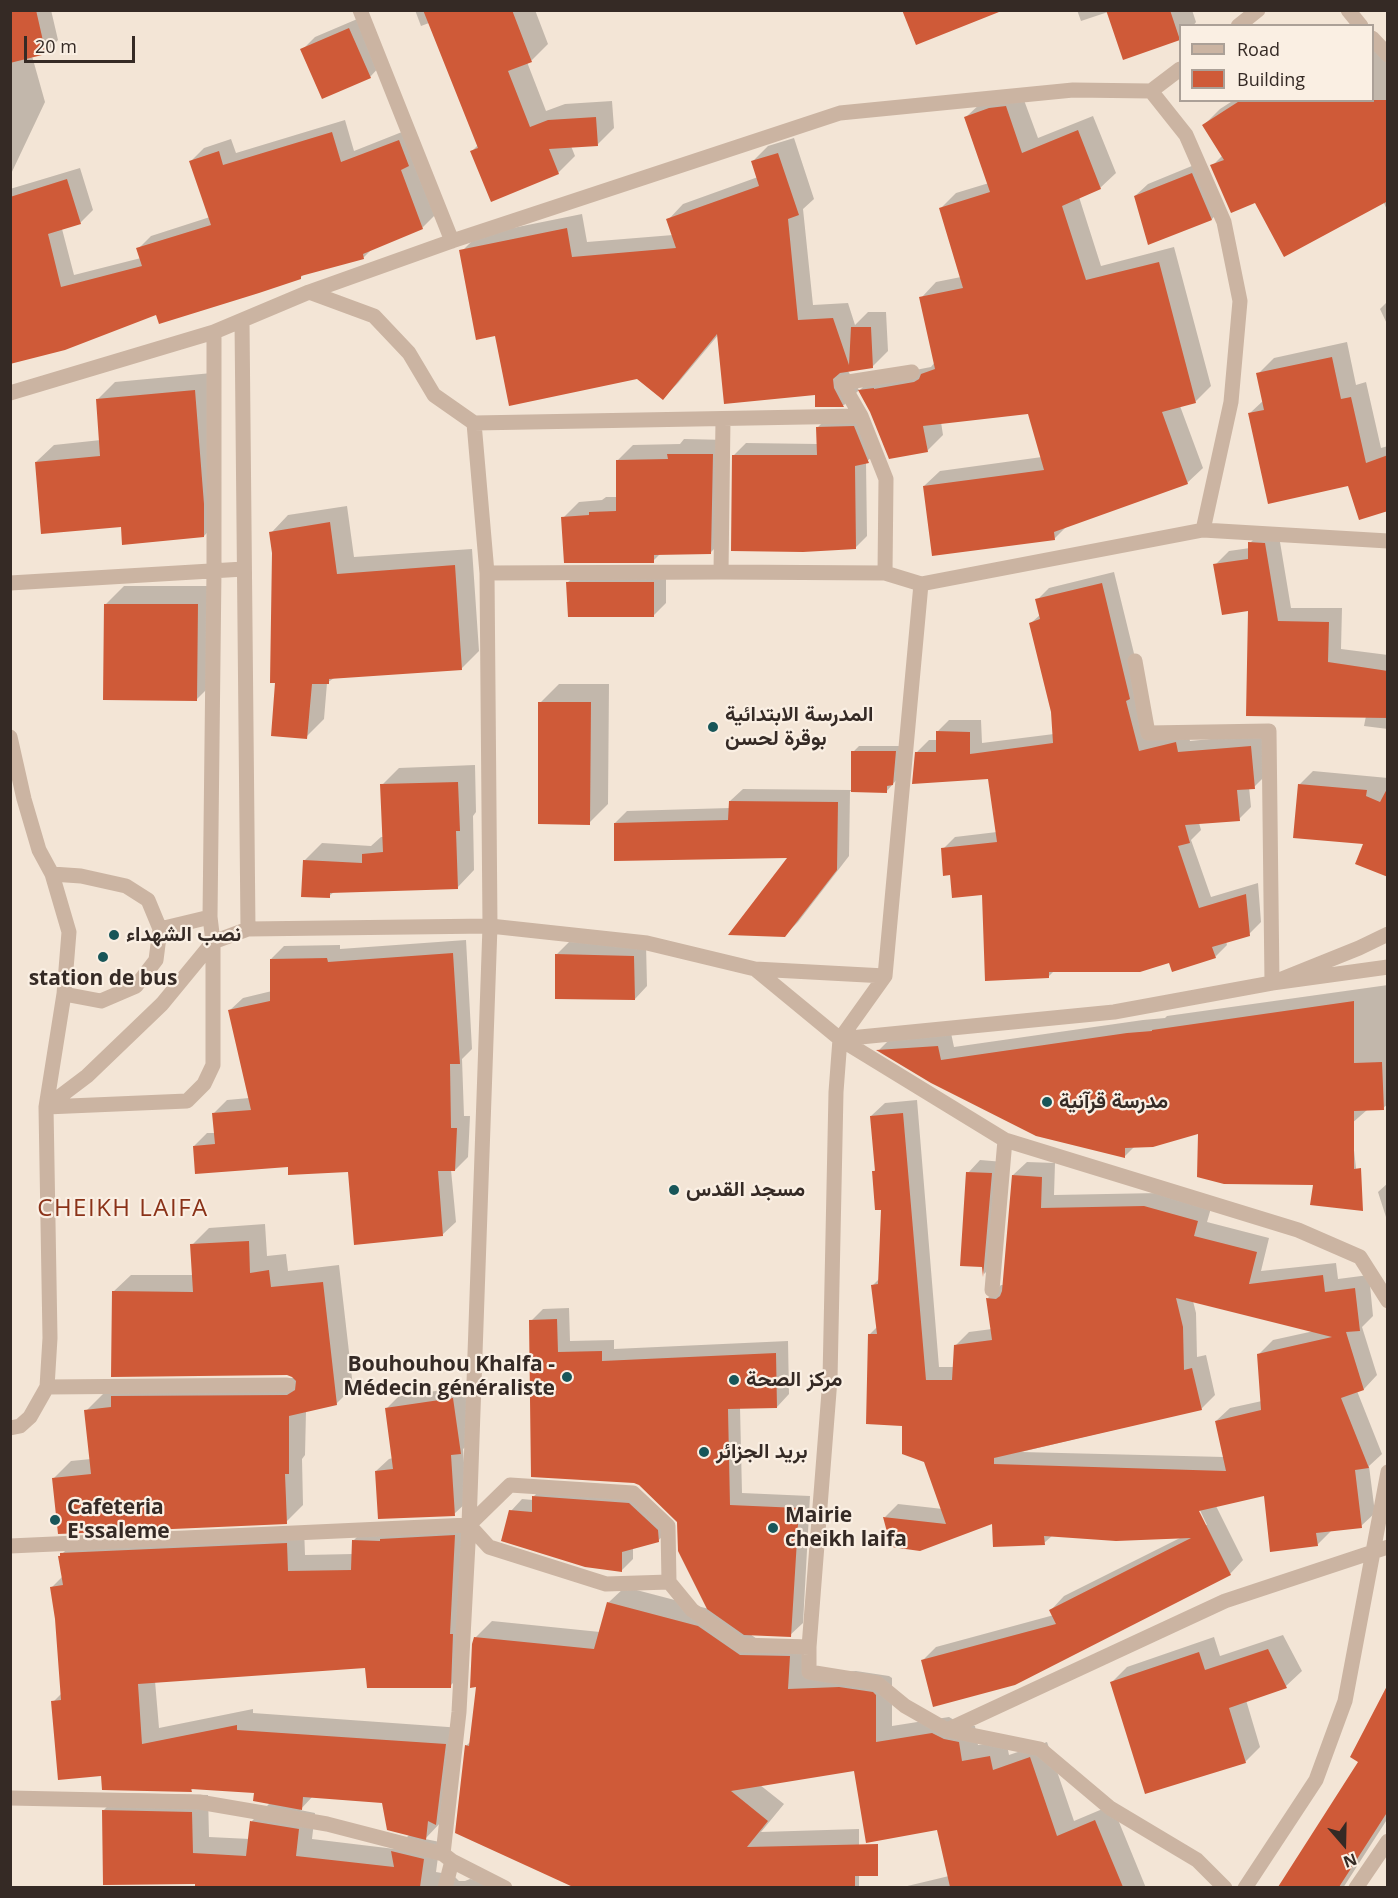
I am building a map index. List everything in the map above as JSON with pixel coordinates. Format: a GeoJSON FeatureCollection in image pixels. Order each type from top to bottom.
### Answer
{"type":"FeatureCollection","features":[{"type":"Feature","properties":{"kind":"street"},"geometry":{"type":"LineString","coordinates":[[360,10],[452,241]]}},
{"type":"Feature","properties":{"kind":"street"},"geometry":{"type":"LineString","coordinates":[[1240,24],[1258,10]]}},
{"type":"Feature","properties":{"kind":"street"},"geometry":{"type":"LineString","coordinates":[[1348,10],[1359,24]]}},
{"type":"Feature","properties":{"kind":"street"},"geometry":{"type":"LineString","coordinates":[[1374,40],[1388,55]]}},
{"type":"Feature","properties":{"kind":"street"},"geometry":{"type":"LineString","coordinates":[[10,393],[214,332],[309,292],[452,241],[840,112],[1073,90],[1151,91],[1179,70]]}},
{"type":"Feature","properties":{"kind":"street"},"geometry":{"type":"LineString","coordinates":[[1151,91],[1186,135],[1224,222],[1240,301],[1231,402],[1203,530]]}},
{"type":"Feature","properties":{"kind":"street"},"geometry":{"type":"LineString","coordinates":[[309,292],[374,316],[409,353],[434,394],[474,423],[861,416]]}},
{"type":"Feature","properties":{"kind":"street"},"geometry":{"type":"LineString","coordinates":[[242,321],[248,929]]}},
{"type":"Feature","properties":{"kind":"street"},"geometry":{"type":"LineString","coordinates":[[46,1107],[187,1101],[204,1084],[213,1065],[213,942],[210,917],[214,332]]}},
{"type":"Feature","properties":{"kind":"street"},"geometry":{"type":"LineString","coordinates":[[885,573],[886,480],[861,416],[842,383],[912,372]]}},
{"type":"Feature","properties":{"kind":"street"},"geometry":{"type":"LineString","coordinates":[[721,572],[723,419]]}},
{"type":"Feature","properties":{"kind":"street"},"geometry":{"type":"LineString","coordinates":[[445,1887],[459,1712],[469,1526],[490,926],[487,573],[474,423]]}},
{"type":"Feature","properties":{"kind":"street"},"geometry":{"type":"LineString","coordinates":[[487,573],[885,573],[921,584],[1203,530],[1388,541]]}},
{"type":"Feature","properties":{"kind":"street"},"geometry":{"type":"LineString","coordinates":[[10,583],[244,569]]}},
{"type":"Feature","properties":{"kind":"street"},"geometry":{"type":"LineString","coordinates":[[921,584],[885,976],[840,1039],[836,1092],[830,1379],[808,1672],[877,1683],[905,1706],[947,1730],[1040,1749],[1110,1808],[1197,1860],[1225,1887]]}},
{"type":"Feature","properties":{"kind":"street"},"geometry":{"type":"LineString","coordinates":[[1135,661],[1148,733],[1269,730],[1272,983]]}},
{"type":"Feature","properties":{"kind":"street"},"geometry":{"type":"LineString","coordinates":[[10,737],[24,799],[39,850],[52,874],[69,932],[64,994],[46,1107],[50,1338],[48,1387],[30,1418],[20,1426],[10,1428]]}},
{"type":"Feature","properties":{"kind":"street"},"geometry":{"type":"LineString","coordinates":[[52,874],[81,876],[126,886],[148,900],[160,929],[156,960],[136,986],[101,1001],[64,994]]}},
{"type":"Feature","properties":{"kind":"street"},"geometry":{"type":"LineString","coordinates":[[160,929],[210,917]]}},
{"type":"Feature","properties":{"kind":"street"},"geometry":{"type":"LineString","coordinates":[[46,1107],[87,1076],[162,1004],[213,942],[248,929],[490,926],[647,943],[755,969],[885,976]]}},
{"type":"Feature","properties":{"kind":"street"},"geometry":{"type":"LineString","coordinates":[[1272,983],[1388,934]]}},
{"type":"Feature","properties":{"kind":"street"},"geometry":{"type":"LineString","coordinates":[[840,1039],[1114,1012],[1272,983],[1388,967]]}},
{"type":"Feature","properties":{"kind":"street"},"geometry":{"type":"LineString","coordinates":[[755,969],[840,1039],[1005,1140],[1298,1230],[1360,1257],[1388,1301]]}},
{"type":"Feature","properties":{"kind":"street"},"geometry":{"type":"LineString","coordinates":[[992,1290],[1005,1140]]}},
{"type":"Feature","properties":{"kind":"street"},"geometry":{"type":"LineString","coordinates":[[48,1387],[287,1385]]}},
{"type":"Feature","properties":{"kind":"street"},"geometry":{"type":"LineString","coordinates":[[1245,1887],[1316,1780],[1346,1701],[1381,1548],[1388,1472]]}},
{"type":"Feature","properties":{"kind":"street"},"geometry":{"type":"LineString","coordinates":[[10,1546],[469,1526],[510,1485],[633,1493],[668,1526],[669,1582],[693,1610],[741,1645],[809,1647]]}},
{"type":"Feature","properties":{"kind":"street"},"geometry":{"type":"LineString","coordinates":[[469,1526],[489,1547],[606,1584],[669,1582]]}},
{"type":"Feature","properties":{"kind":"street"},"geometry":{"type":"LineString","coordinates":[[947,1730],[1225,1601],[1381,1548]]}},
{"type":"Feature","properties":{"kind":"street"},"geometry":{"type":"LineString","coordinates":[[10,1798],[198,1802],[327,1824],[448,1858],[505,1887]]}},
{"type":"Feature","properties":{"kind":"street"},"geometry":{"type":"LineString","coordinates":[[1356,1887],[1388,1841]]}},
{"type":"Feature","properties":{"kind":"building"},"geometry":{"type":"Polygon","coordinates":[[[10,10],[36,10],[46,54],[10,63],[10,10]]]}},
{"type":"Feature","properties":{"kind":"building"},"geometry":{"type":"Polygon","coordinates":[[[423,10],[512,10],[532,62],[508,71],[530,127],[548,120],[596,117],[598,146],[549,149],[559,174],[491,202],[470,151],[478,148],[423,10]]]}},
{"type":"Feature","properties":{"kind":"building"},"geometry":{"type":"Polygon","coordinates":[[[902,10],[999,10],[999,12],[916,45],[902,10]]]}},
{"type":"Feature","properties":{"kind":"building"},"geometry":{"type":"Polygon","coordinates":[[[1106,10],[1170,10],[1179,40],[1123,60],[1106,10]]]}},
{"type":"Feature","properties":{"kind":"building"},"geometry":{"type":"Polygon","coordinates":[[[349,28],[371,78],[322,99],[300,49],[349,28]]]}},
{"type":"Feature","properties":{"kind":"building"},"geometry":{"type":"Polygon","coordinates":[[[1374,100],[1388,100],[1388,201],[1284,257],[1255,203],[1231,213],[1210,165],[1224,160],[1202,125],[1238,102],[1374,102],[1374,100]]]}},
{"type":"Feature","properties":{"kind":"building"},"geometry":{"type":"Polygon","coordinates":[[[1006,106],[1022,153],[1078,130],[1101,189],[1062,206],[1086,280],[1159,262],[1196,403],[1162,412],[1188,484],[1054,532],[1055,540],[932,556],[923,486],[1044,470],[1028,414],[923,426],[928,452],[889,459],[870,412],[858,390],[914,382],[921,374],[935,369],[919,297],[963,288],[939,208],[990,192],[964,117],[989,108],[1006,106]]]}},
{"type":"Feature","properties":{"kind":"building"},"geometry":{"type":"Polygon","coordinates":[[[332,132],[341,162],[399,140],[409,166],[401,170],[423,229],[363,254],[364,259],[301,276],[301,279],[159,324],[156,315],[65,350],[10,364],[10,197],[67,179],[81,224],[48,234],[61,287],[142,266],[136,248],[211,225],[189,161],[219,151],[223,165],[332,132]]]}},
{"type":"Feature","properties":{"kind":"building"},"geometry":{"type":"Polygon","coordinates":[[[778,153],[799,215],[788,219],[798,320],[833,318],[849,365],[851,327],[871,327],[873,368],[840,373],[833,379],[834,388],[844,407],[815,407],[815,395],[724,404],[717,334],[663,400],[637,379],[509,406],[495,336],[476,340],[459,250],[567,228],[572,257],[676,248],[666,219],[759,186],[751,161],[778,153]]]}},
{"type":"Feature","properties":{"kind":"building"},"geometry":{"type":"Polygon","coordinates":[[[1192,173],[1212,220],[1148,245],[1134,196],[1192,173]]]}},
{"type":"Feature","properties":{"kind":"building"},"geometry":{"type":"Polygon","coordinates":[[[1332,357],[1341,399],[1351,397],[1366,463],[1388,455],[1388,511],[1359,520],[1348,486],[1268,504],[1248,413],[1264,410],[1256,373],[1332,357]]]}},
{"type":"Feature","properties":{"kind":"building"},"geometry":{"type":"Polygon","coordinates":[[[195,390],[204,504],[204,537],[122,545],[121,527],[41,534],[35,462],[100,456],[96,399],[195,390]]]}},
{"type":"Feature","properties":{"kind":"building"},"geometry":{"type":"Polygon","coordinates":[[[854,426],[869,463],[855,466],[856,549],[803,552],[731,551],[732,455],[817,455],[816,427],[854,426]]]}},
{"type":"Feature","properties":{"kind":"building"},"geometry":{"type":"Polygon","coordinates":[[[667,454],[713,454],[711,554],[654,555],[654,563],[564,563],[561,517],[589,515],[589,512],[616,511],[616,460],[668,459],[667,454]]]}},
{"type":"Feature","properties":{"kind":"building"},"geometry":{"type":"Polygon","coordinates":[[[330,522],[337,574],[455,565],[462,670],[329,679],[329,684],[312,684],[307,739],[271,736],[275,683],[270,683],[272,553],[269,532],[330,522]]]}},
{"type":"Feature","properties":{"kind":"building"},"geometry":{"type":"Polygon","coordinates":[[[1248,542],[1265,543],[1278,621],[1329,622],[1328,662],[1388,671],[1388,718],[1246,716],[1248,611],[1222,615],[1213,564],[1248,559],[1248,542]]]}},
{"type":"Feature","properties":{"kind":"building"},"geometry":{"type":"Polygon","coordinates":[[[566,582],[654,582],[654,617],[568,617],[566,582]]]}},
{"type":"Feature","properties":{"kind":"building"},"geometry":{"type":"Polygon","coordinates":[[[1102,583],[1130,699],[1126,701],[1139,751],[1176,742],[1178,752],[1251,746],[1255,789],[1237,790],[1240,821],[1185,825],[1190,843],[1178,846],[1199,908],[1246,894],[1250,936],[1212,947],[1216,958],[1172,972],[1169,963],[1140,972],[1049,972],[1049,978],[985,981],[982,895],[952,898],[950,875],[943,876],[941,848],[997,842],[988,779],[912,784],[915,752],[936,752],[936,731],[970,732],[970,754],[1053,743],[1051,712],[1029,623],[1040,619],[1035,599],[1102,583]]]}},
{"type":"Feature","properties":{"kind":"building"},"geometry":{"type":"Polygon","coordinates":[[[104,604],[198,604],[197,701],[103,700],[104,604]]]}},
{"type":"Feature","properties":{"kind":"building"},"geometry":{"type":"Polygon","coordinates":[[[538,702],[591,702],[590,825],[538,824],[538,702]]]}},
{"type":"Feature","properties":{"kind":"building"},"geometry":{"type":"Polygon","coordinates":[[[851,751],[896,751],[893,785],[887,786],[887,793],[851,792],[851,751]]]}},
{"type":"Feature","properties":{"kind":"building"},"geometry":{"type":"Polygon","coordinates":[[[458,782],[460,831],[456,831],[458,889],[330,893],[330,898],[301,897],[303,860],[362,863],[362,854],[383,852],[380,784],[458,782]]]}},
{"type":"Feature","properties":{"kind":"building"},"geometry":{"type":"Polygon","coordinates":[[[1298,784],[1367,790],[1366,796],[1380,802],[1388,787],[1388,877],[1355,864],[1363,844],[1293,838],[1298,784]]]}},
{"type":"Feature","properties":{"kind":"building"},"geometry":{"type":"Polygon","coordinates":[[[729,801],[838,802],[837,870],[785,937],[728,935],[787,858],[614,861],[614,823],[728,820],[729,801]]]}},
{"type":"Feature","properties":{"kind":"building"},"geometry":{"type":"Polygon","coordinates":[[[453,953],[460,1064],[450,1064],[451,1128],[457,1128],[455,1171],[438,1171],[443,1236],[354,1245],[348,1172],[288,1175],[288,1167],[195,1174],[193,1146],[215,1144],[212,1113],[251,1110],[228,1010],[270,1001],[270,959],[327,958],[328,962],[453,953]]]}},
{"type":"Feature","properties":{"kind":"building"},"geometry":{"type":"Polygon","coordinates":[[[555,954],[634,956],[635,1000],[555,999],[555,954]]]}},
{"type":"Feature","properties":{"kind":"building"},"geometry":{"type":"Polygon","coordinates":[[[1354,1001],[1354,1063],[1382,1062],[1384,1110],[1354,1111],[1354,1169],[1361,1168],[1363,1211],[1310,1205],[1313,1185],[1224,1184],[1197,1177],[1198,1134],[1153,1147],[1125,1148],[1125,1158],[1036,1136],[931,1083],[876,1050],[938,1046],[941,1060],[1354,1001]]]}},
{"type":"Feature","properties":{"kind":"building"},"geometry":{"type":"Polygon","coordinates":[[[903,1113],[926,1380],[952,1380],[954,1345],[992,1340],[986,1298],[996,1299],[1002,1291],[1012,1175],[1042,1177],[1041,1208],[1144,1206],[1198,1221],[1194,1236],[1257,1252],[1249,1284],[1323,1275],[1325,1292],[1355,1288],[1360,1331],[1346,1332],[1364,1390],[1341,1398],[1369,1468],[1355,1470],[1362,1528],[1316,1533],[1318,1546],[1270,1552],[1264,1496],[1199,1511],[1231,1575],[1015,1685],[933,1707],[921,1660],[1056,1624],[1049,1610],[1191,1538],[1116,1541],[1044,1536],[1045,1545],[993,1547],[992,1524],[920,1551],[891,1547],[883,1517],[946,1524],[924,1462],[902,1454],[902,1426],[866,1424],[868,1334],[877,1334],[871,1285],[878,1284],[881,1210],[875,1210],[872,1171],[875,1171],[870,1116],[903,1113]],[[1176,1298],[1183,1327],[1184,1370],[1192,1368],[1202,1410],[994,1458],[994,1464],[1226,1471],[1215,1421],[1261,1410],[1257,1354],[1332,1337],[1176,1298]]]}},
{"type":"Feature","properties":{"kind":"building"},"geometry":{"type":"Polygon","coordinates":[[[966,1172],[992,1173],[983,1277],[982,1267],[960,1266],[966,1172]]]}},
{"type":"Feature","properties":{"kind":"building"},"geometry":{"type":"Polygon","coordinates":[[[249,1241],[250,1273],[269,1270],[271,1287],[323,1282],[337,1405],[289,1416],[289,1474],[285,1474],[287,1524],[58,1534],[52,1478],[91,1474],[84,1410],[111,1407],[111,1396],[287,1395],[295,1390],[296,1381],[287,1375],[111,1377],[112,1291],[193,1292],[190,1244],[249,1241]]]}},
{"type":"Feature","properties":{"kind":"building"},"geometry":{"type":"Polygon","coordinates":[[[557,1319],[558,1352],[602,1351],[602,1361],[776,1353],[777,1408],[728,1409],[730,1505],[799,1508],[791,1637],[744,1635],[707,1609],[678,1551],[677,1522],[639,1485],[531,1477],[529,1320],[557,1319]]]}},
{"type":"Feature","properties":{"kind":"building"},"geometry":{"type":"Polygon","coordinates":[[[453,1398],[461,1454],[451,1455],[455,1516],[378,1519],[375,1471],[393,1469],[385,1408],[453,1398]]]}},
{"type":"Feature","properties":{"kind":"building"},"geometry":{"type":"Polygon","coordinates":[[[532,1496],[629,1503],[658,1530],[659,1542],[622,1552],[622,1572],[585,1567],[501,1541],[509,1510],[532,1512],[532,1496]]]}},
{"type":"Feature","properties":{"kind":"building"},"geometry":{"type":"Polygon","coordinates":[[[455,1535],[450,1634],[453,1634],[451,1688],[367,1688],[365,1668],[138,1684],[142,1744],[237,1725],[237,1730],[446,1744],[436,1825],[428,1821],[426,1840],[387,1830],[382,1803],[303,1797],[302,1810],[253,1801],[254,1793],[191,1789],[192,1792],[102,1790],[101,1776],[58,1780],[51,1701],[61,1700],[55,1619],[50,1587],[63,1585],[58,1556],[60,1553],[287,1543],[288,1571],[351,1570],[352,1540],[380,1541],[380,1539],[455,1535]]]}},
{"type":"Feature","properties":{"kind":"building"},"geometry":{"type":"Polygon","coordinates":[[[607,1602],[698,1626],[740,1655],[790,1656],[788,1689],[839,1687],[873,1692],[876,1695],[876,1742],[932,1733],[944,1739],[959,1742],[962,1761],[990,1756],[993,1770],[1030,1757],[1057,1836],[1095,1820],[1123,1887],[950,1887],[937,1830],[866,1843],[854,1771],[731,1791],[768,1821],[747,1847],[878,1844],[878,1876],[855,1876],[855,1887],[573,1887],[455,1833],[465,1745],[469,1746],[476,1687],[470,1688],[474,1637],[594,1649],[607,1602]]]}},
{"type":"Feature","properties":{"kind":"building"},"geometry":{"type":"Polygon","coordinates":[[[1268,1649],[1287,1688],[1229,1708],[1246,1763],[1145,1794],[1110,1682],[1199,1652],[1205,1670],[1268,1649]]]}},
{"type":"Feature","properties":{"kind":"building"},"geometry":{"type":"Polygon","coordinates":[[[1388,1684],[1388,1811],[1339,1887],[1278,1887],[1358,1762],[1350,1757],[1388,1684]]]}},
{"type":"Feature","properties":{"kind":"building"},"geometry":{"type":"Polygon","coordinates":[[[102,1810],[192,1812],[193,1853],[246,1856],[250,1821],[299,1829],[296,1856],[394,1867],[391,1851],[424,1859],[420,1887],[103,1885],[102,1810]]]}},
{"type":"Feature","properties":{"kind":"place","name":"المدرسة الابتدائية بوقرة لحسن"},"geometry":{"type":"Point","coordinates":[713,727]}},
{"type":"Feature","properties":{"kind":"place","name":"نصب الشهداء"},"geometry":{"type":"Point","coordinates":[114,935]}},
{"type":"Feature","properties":{"kind":"place","name":"station de bus"},"geometry":{"type":"Point","coordinates":[103,957]}},
{"type":"Feature","properties":{"kind":"place","name":"مدرسة قرآنية"},"geometry":{"type":"Point","coordinates":[1047,1102]}},
{"type":"Feature","properties":{"kind":"place","name":"مسجد القدس"},"geometry":{"type":"Point","coordinates":[674,1190]}},
{"type":"Feature","properties":{"kind":"place","name":"Bouhouhou Khalfa - Médecin généraliste"},"geometry":{"type":"Point","coordinates":[567,1377]}},
{"type":"Feature","properties":{"kind":"place","name":"مركز الصحة"},"geometry":{"type":"Point","coordinates":[734,1380]}},
{"type":"Feature","properties":{"kind":"place","name":"بريد الجزائر"},"geometry":{"type":"Point","coordinates":[704,1452]}},
{"type":"Feature","properties":{"kind":"place","name":"Cafeteria E'ssaleme"},"geometry":{"type":"Point","coordinates":[55,1520]}},
{"type":"Feature","properties":{"kind":"place","name":"Mairie cheikh laifa"},"geometry":{"type":"Point","coordinates":[773,1528]}},
{"type":"Feature","properties":{"kind":"district","name":"CHEIKH LAIFA"},"geometry":{"type":"Point","coordinates":[123,1209]}}]}
